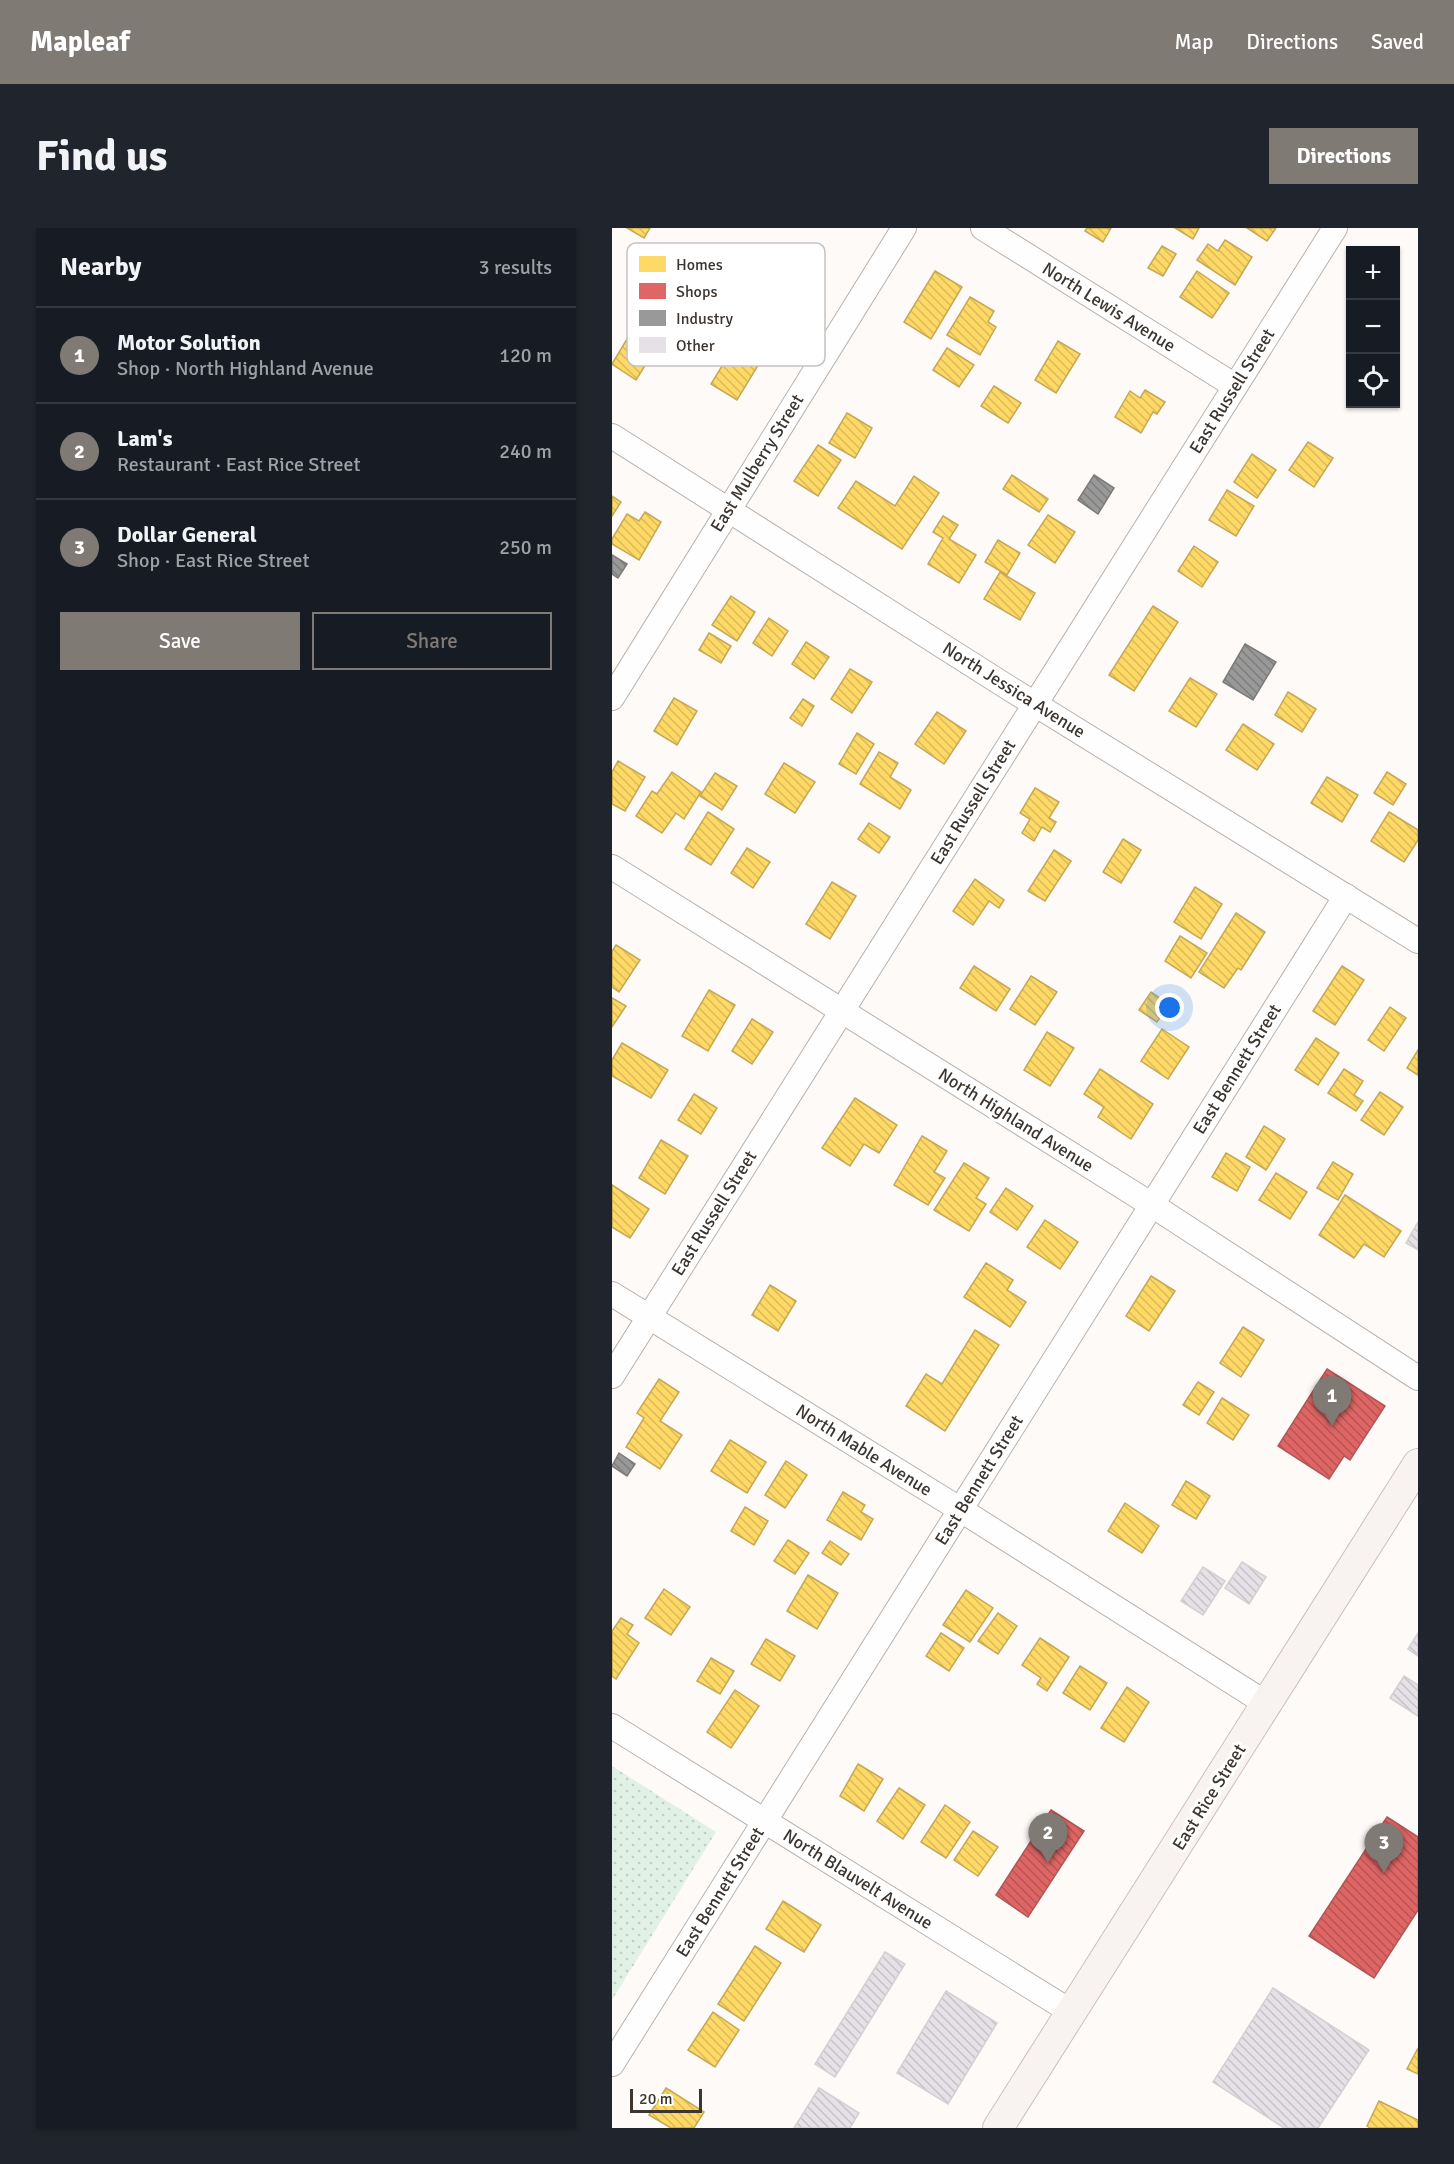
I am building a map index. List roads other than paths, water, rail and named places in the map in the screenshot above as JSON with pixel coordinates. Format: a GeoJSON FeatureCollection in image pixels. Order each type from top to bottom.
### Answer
{"type":"FeatureCollection","features":[{"type":"Feature","properties":{"kind":"main road","name":"East Rice Street"},"geometry":{"type":"LineString","coordinates":[[998,2128],[1418,1464]]}},
{"type":"Feature","properties":{"kind":"street","name":"East Mulberry Street"},"geometry":{"type":"LineString","coordinates":[[825,354],[904,228]]}},
{"type":"Feature","properties":{"kind":"street","name":"North Lewis Avenue"},"geometry":{"type":"LineString","coordinates":[[983,228],[1235,386]]}},
{"type":"Feature","properties":{"kind":"street","name":"East Russell Street"},"geometry":{"type":"LineString","coordinates":[[612,1376],[1335,228]]}},
{"type":"Feature","properties":{"kind":"street","name":"East Mulberry Street"},"geometry":{"type":"LineString","coordinates":[[612,698],[818,366]]}},
{"type":"Feature","properties":{"kind":"street","name":"North Jessica Avenue"},"geometry":{"type":"LineString","coordinates":[[612,436],[1035,704],[1418,941]]}},
{"type":"Feature","properties":{"kind":"street","name":"North Highland Avenue"},"geometry":{"type":"LineString","coordinates":[[612,867],[1152,1205],[1418,1378]]}},
{"type":"Feature","properties":{"kind":"street","name":"East Bennett Street"},"geometry":{"type":"LineString","coordinates":[[612,2064],[1346,896]]}},
{"type":"Feature","properties":{"kind":"street","name":"North Mable Avenue"},"geometry":{"type":"LineString","coordinates":[[612,1294],[961,1510],[1267,1704]]}},
{"type":"Feature","properties":{"kind":"street","name":"North Blauvelt Avenue"},"geometry":{"type":"LineString","coordinates":[[612,1726],[1072,2013]]}},
{"type":"Feature","properties":{"kind":"place","name":"Motor Solution"},"geometry":{"type":"Point","coordinates":[1332,1426]}},
{"type":"Feature","properties":{"kind":"place","name":"Lam's"},"geometry":{"type":"Point","coordinates":[1048,1863]}},
{"type":"Feature","properties":{"kind":"place","name":"Dollar General"},"geometry":{"type":"Point","coordinates":[1384,1873]}}]}
